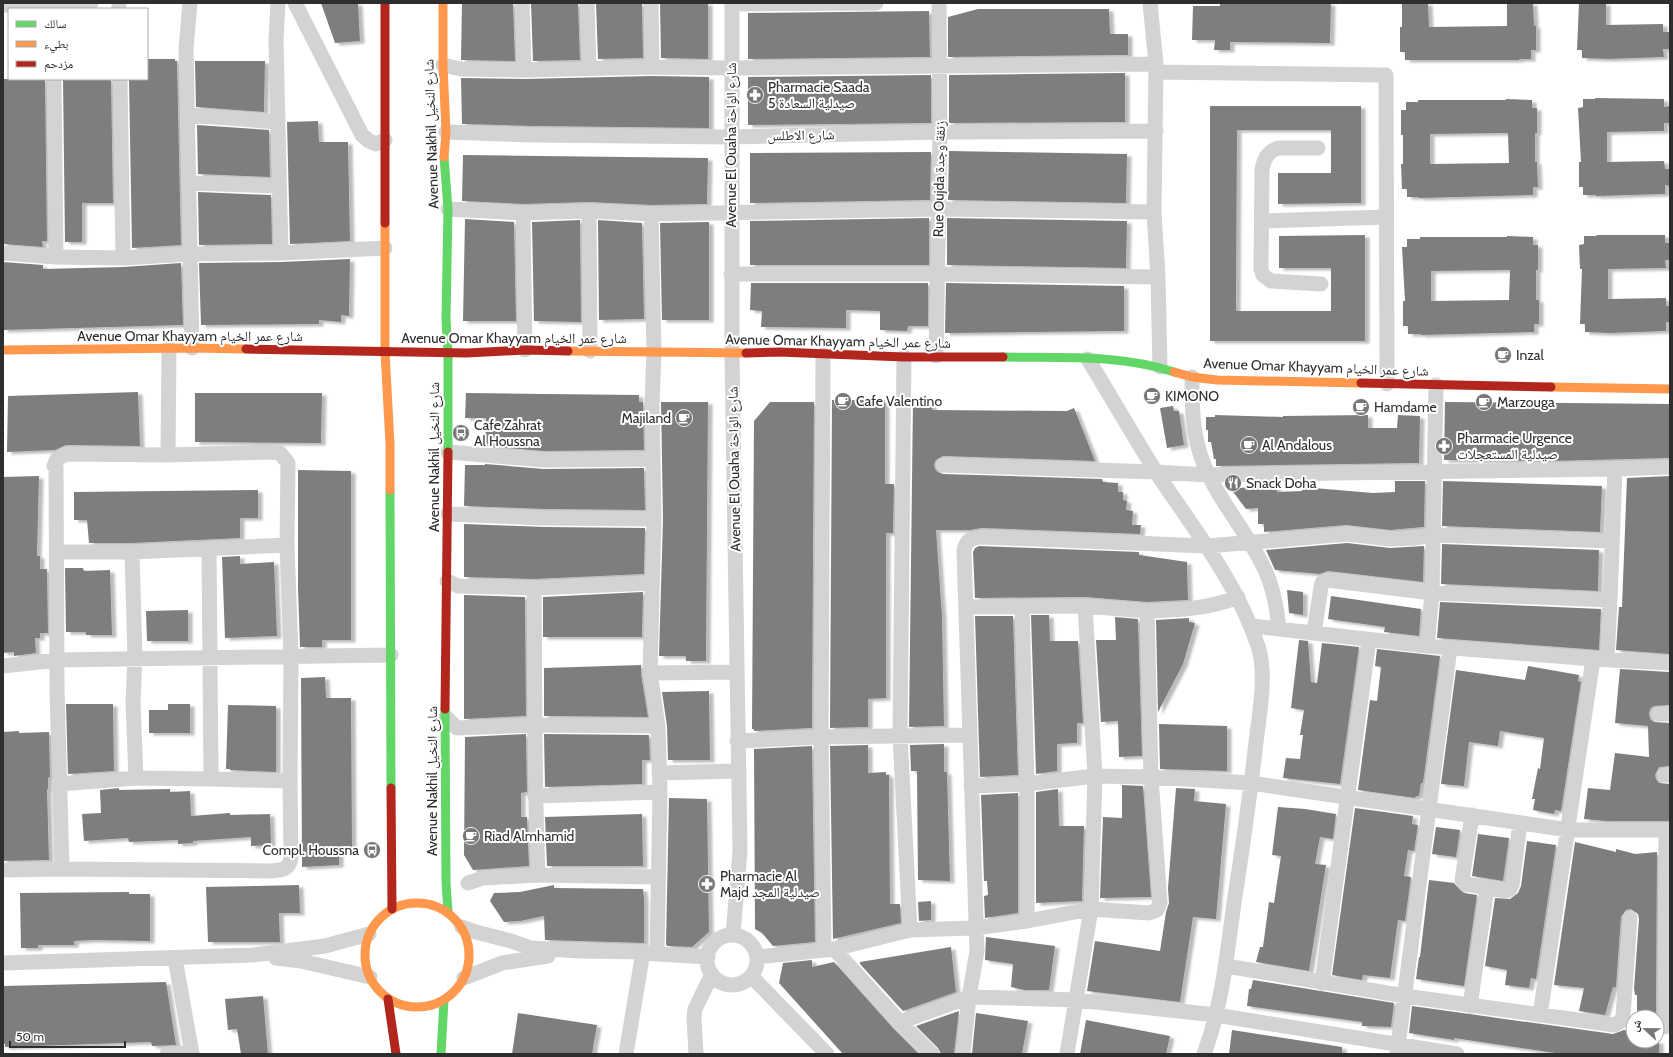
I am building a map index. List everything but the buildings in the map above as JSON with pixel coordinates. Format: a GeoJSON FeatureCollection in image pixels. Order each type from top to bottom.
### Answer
{"type":"FeatureCollection","features":[{"type":"Feature","properties":{"kind":"street"},"geometry":{"type":"LineString","coordinates":[[3,5],[53,6],[91,3]]}},
{"type":"Feature","properties":{"kind":"street"},"geometry":{"type":"LineString","coordinates":[[190,3],[186,49],[192,348]]}},
{"type":"Feature","properties":{"kind":"street"},"geometry":{"type":"LineString","coordinates":[[278,3],[276,40],[281,253]]}},
{"type":"Feature","properties":{"kind":"street"},"geometry":{"type":"LineString","coordinates":[[295,3],[362,135],[369,141],[376,144],[385,140]]}},
{"type":"Feature","properties":{"kind":"street"},"geometry":{"type":"LineString","coordinates":[[385,3],[385,352],[390,444],[392,909]]}},
{"type":"Feature","properties":{"kind":"street","name":"Avenue Nakhil شارع النخيل"},"geometry":{"type":"LineString","coordinates":[[444,3],[443,65],[446,132],[444,158],[448,209],[446,319],[448,353],[446,882],[448,912]]}},
{"type":"Feature","properties":{"kind":"street"},"geometry":{"type":"LineString","coordinates":[[522,3],[524,70]]}},
{"type":"Feature","properties":{"kind":"street"},"geometry":{"type":"LineString","coordinates":[[588,3],[589,68]]}},
{"type":"Feature","properties":{"kind":"street"},"geometry":{"type":"LineString","coordinates":[[651,3],[652,67]]}},
{"type":"Feature","properties":{"kind":"street"},"geometry":{"type":"LineString","coordinates":[[732,3],[876,3]]}},
{"type":"Feature","properties":{"kind":"street","name":"Avenue El Ouaha شارع الواحة"},"geometry":{"type":"LineString","coordinates":[[732,3],[732,354],[737,741],[740,851],[733,935]]}},
{"type":"Feature","properties":{"kind":"street","name":"Rue Oujda زنقة وجدة"},"geometry":{"type":"LineString","coordinates":[[936,356],[940,132],[939,3]]}},
{"type":"Feature","properties":{"kind":"street"},"geometry":{"type":"LineString","coordinates":[[1150,3],[1156,68],[1154,212],[1158,277],[1160,368]]}},
{"type":"Feature","properties":{"kind":"street"},"geometry":{"type":"LineString","coordinates":[[443,65],[461,69],[524,70],[652,67],[731,68],[939,66],[1156,68],[1386,75],[1387,384]]}},
{"type":"Feature","properties":{"kind":"street"},"geometry":{"type":"LineString","coordinates":[[54,80],[56,257]]}},
{"type":"Feature","properties":{"kind":"street"},"geometry":{"type":"LineString","coordinates":[[120,80],[123,258]]}},
{"type":"Feature","properties":{"kind":"street"},"geometry":{"type":"LineString","coordinates":[[188,115],[278,122]]}},
{"type":"Feature","properties":{"kind":"street","name":"شارع الاطلس"},"geometry":{"type":"LineString","coordinates":[[446,132],[533,135],[731,137],[940,132],[1156,131]]}},
{"type":"Feature","properties":{"kind":"street"},"geometry":{"type":"LineString","coordinates":[[1318,148],[1278,148],[1272,150],[1266,156],[1262,170],[1261,269],[1266,279],[1281,283],[1321,284]]}},
{"type":"Feature","properties":{"kind":"street"},"geometry":{"type":"LineString","coordinates":[[189,183],[279,186]]}},
{"type":"Feature","properties":{"kind":"street"},"geometry":{"type":"LineString","coordinates":[[448,209],[523,213],[589,211],[651,214],[939,209],[1154,212]]}},
{"type":"Feature","properties":{"kind":"street"},"geometry":{"type":"LineString","coordinates":[[589,211],[590,351]]}},
{"type":"Feature","properties":{"kind":"street"},"geometry":{"type":"LineString","coordinates":[[523,213],[525,350]]}},
{"type":"Feature","properties":{"kind":"street"},"geometry":{"type":"LineString","coordinates":[[626,1054],[650,953],[658,877],[660,792],[658,726],[650,673],[654,519],[652,405],[654,351],[651,214]]}},
{"type":"Feature","properties":{"kind":"street"},"geometry":{"type":"LineString","coordinates":[[1262,221],[1386,217]]}},
{"type":"Feature","properties":{"kind":"street"},"geometry":{"type":"LineString","coordinates":[[3,253],[56,257],[123,258],[189,254],[281,253],[385,248]]}},
{"type":"Feature","properties":{"kind":"street"},"geometry":{"type":"LineString","coordinates":[[732,274],[938,274],[1158,277]]}},
{"type":"Feature","properties":{"kind":"street"},"geometry":{"type":"LineString","coordinates":[[168,455],[169,348]]}},
{"type":"Feature","properties":{"kind":"street","name":"Avenue Omar Khayyam شارع عمر الخيام"},"geometry":{"type":"LineString","coordinates":[[3,350],[192,348],[448,353],[525,350],[654,351],[732,354],[779,352],[904,357],[936,356],[1088,359],[1130,361],[1192,377],[1217,380],[1670,389]]}},
{"type":"Feature","properties":{"kind":"street"},"geometry":{"type":"LineString","coordinates":[[823,354],[821,737],[829,949],[932,1054]]}},
{"type":"Feature","properties":{"kind":"street"},"geometry":{"type":"LineString","coordinates":[[904,357],[900,735],[910,930]]}},
{"type":"Feature","properties":{"kind":"street"},"geometry":{"type":"LineString","coordinates":[[1088,359],[1156,472],[1207,546],[1238,597],[1252,626],[1259,649],[1262,681],[1251,783],[1226,966],[1216,1015],[1204,1054]]}},
{"type":"Feature","properties":{"kind":"street"},"geometry":{"type":"LineString","coordinates":[[1192,377],[1192,408],[1198,445],[1209,475],[1265,570],[1272,586],[1276,602],[1279,629]]}},
{"type":"Feature","properties":{"kind":"street"},"geometry":{"type":"LineString","coordinates":[[1427,646],[1432,593],[1436,385]]}},
{"type":"Feature","properties":{"kind":"street"},"geometry":{"type":"LineString","coordinates":[[3,870],[62,869],[271,871],[284,869],[290,863],[291,656],[287,545],[288,463],[280,454],[273,452],[168,455],[66,454],[57,459],[54,466],[56,467],[57,660],[62,869]]}},
{"type":"Feature","properties":{"kind":"street"},"geometry":{"type":"LineString","coordinates":[[448,452],[544,460],[652,458]]}},
{"type":"Feature","properties":{"kind":"street"},"geometry":{"type":"LineString","coordinates":[[943,465],[1209,475],[1614,469],[1670,466]]}},
{"type":"Feature","properties":{"kind":"street"},"geometry":{"type":"LineString","coordinates":[[1540,1016],[1569,830],[1610,600],[1614,469]]}},
{"type":"Feature","properties":{"kind":"street"},"geometry":{"type":"LineString","coordinates":[[448,514],[544,518],[654,519]]}},
{"type":"Feature","properties":{"kind":"street"},"geometry":{"type":"LineString","coordinates":[[963,1054],[969,997],[977,951],[975,928],[964,551],[966,543],[972,538],[982,537],[1207,546],[1347,534],[1390,539],[1414,538],[1433,534],[1612,541]]}},
{"type":"Feature","properties":{"kind":"street"},"geometry":{"type":"LineString","coordinates":[[56,552],[132,552],[287,545]]}},
{"type":"Feature","properties":{"kind":"street"},"geometry":{"type":"LineString","coordinates":[[209,548],[211,779]]}},
{"type":"Feature","properties":{"kind":"street"},"geometry":{"type":"LineString","coordinates":[[132,552],[135,658],[133,702],[136,778]]}},
{"type":"Feature","properties":{"kind":"street"},"geometry":{"type":"LineString","coordinates":[[1314,633],[1320,587],[1322,583],[1327,580],[1432,593],[1610,600]]}},
{"type":"Feature","properties":{"kind":"street"},"geometry":{"type":"LineString","coordinates":[[447,581],[458,586],[534,588],[652,583]]}},
{"type":"Feature","properties":{"kind":"street"},"geometry":{"type":"LineString","coordinates":[[534,588],[536,725],[534,796],[538,875]]}},
{"type":"Feature","properties":{"kind":"street"},"geometry":{"type":"LineString","coordinates":[[966,607],[1022,608],[1084,606],[1147,611],[1189,610],[1223,603],[1238,597]]}},
{"type":"Feature","properties":{"kind":"street"},"geometry":{"type":"LineString","coordinates":[[1067,1054],[1091,909],[1095,776],[1084,606]]}},
{"type":"Feature","properties":{"kind":"street"},"geometry":{"type":"LineString","coordinates":[[1022,608],[1027,784],[1027,921]]}},
{"type":"Feature","properties":{"kind":"street"},"geometry":{"type":"LineString","coordinates":[[757,957],[829,949],[910,930],[975,928],[1027,921],[1091,909],[1149,913],[1155,912],[1160,903],[1151,777],[1147,611]]}},
{"type":"Feature","properties":{"kind":"street"},"geometry":{"type":"LineString","coordinates":[[1252,626],[1427,646],[1670,663]]}},
{"type":"Feature","properties":{"kind":"street"},"geometry":{"type":"LineString","coordinates":[[1322,983],[1369,640]]}},
{"type":"Feature","properties":{"kind":"street"},"geometry":{"type":"LineString","coordinates":[[1398,1049],[1450,648]]}},
{"type":"Feature","properties":{"kind":"street"},"geometry":{"type":"LineString","coordinates":[[3,666],[57,660],[391,655]]}},
{"type":"Feature","properties":{"kind":"street"},"geometry":{"type":"LineString","coordinates":[[650,673],[737,672]]}},
{"type":"Feature","properties":{"kind":"street"},"geometry":{"type":"LineString","coordinates":[[446,717],[457,728],[536,725],[658,726]]}},
{"type":"Feature","properties":{"kind":"street"},"geometry":{"type":"LineString","coordinates":[[737,741],[821,737],[970,735]]}},
{"type":"Feature","properties":{"kind":"street"},"geometry":{"type":"LineString","coordinates":[[659,773],[739,771]]}},
{"type":"Feature","properties":{"kind":"street"},"geometry":{"type":"LineString","coordinates":[[971,786],[1027,784],[1095,776],[1151,777],[1251,783],[1569,830],[1668,830],[1665,1027]]}},
{"type":"Feature","properties":{"kind":"street"},"geometry":{"type":"LineString","coordinates":[[60,784],[136,778],[290,781]]}},
{"type":"Feature","properties":{"kind":"street"},"geometry":{"type":"LineString","coordinates":[[534,796],[660,792]]}},
{"type":"Feature","properties":{"kind":"street"},"geometry":{"type":"LineString","coordinates":[[1472,816],[1462,880],[1466,884],[1506,891],[1511,887],[1520,823]]}},
{"type":"Feature","properties":{"kind":"street"},"geometry":{"type":"LineString","coordinates":[[468,883],[483,878],[538,875],[658,877]]}},
{"type":"Feature","properties":{"kind":"street"},"geometry":{"type":"LineString","coordinates":[[1470,1006],[1487,888]]}},
{"type":"Feature","properties":{"kind":"street"},"geometry":{"type":"LineString","coordinates":[[410,903],[424,903],[436,906],[448,912],[462,927],[468,941],[470,956],[464,978],[456,990],[444,1000],[431,1006],[416,1008],[401,1005],[388,999],[379,991],[370,977],[365,956],[369,934],[378,920],[392,909],[410,903]]}},
{"type":"Feature","properties":{"kind":"street"},"geometry":{"type":"LineString","coordinates":[[1226,966],[1322,983],[1470,1006],[1614,1025],[1620,1022],[1623,1016],[1630,918]]}},
{"type":"Feature","properties":{"kind":"street"},"geometry":{"type":"LineString","coordinates":[[462,927],[482,934],[511,940],[531,948],[708,956]]}},
{"type":"Feature","properties":{"kind":"street"},"geometry":{"type":"LineString","coordinates":[[3,963],[253,955],[325,946],[369,934]]}},
{"type":"Feature","properties":{"kind":"street"},"geometry":{"type":"LineString","coordinates":[[733,935],[749,941],[757,957],[756,966],[751,976],[742,982],[732,984],[719,981],[712,974],[708,965],[708,956],[710,949],[717,940],[722,937],[733,935]]}},
{"type":"Feature","properties":{"kind":"street"},"geometry":{"type":"LineString","coordinates":[[464,978],[502,963],[580,951]]}},
{"type":"Feature","properties":{"kind":"street"},"geometry":{"type":"LineString","coordinates":[[253,955],[301,961],[370,977]]}},
{"type":"Feature","properties":{"kind":"street"},"geometry":{"type":"LineString","coordinates":[[167,1054],[192,1054],[175,958]]}},
{"type":"Feature","properties":{"kind":"street"},"geometry":{"type":"LineString","coordinates":[[696,1054],[695,1009],[712,974]]}},
{"type":"Feature","properties":{"kind":"street"},"geometry":{"type":"LineString","coordinates":[[751,976],[827,1054]]}},
{"type":"Feature","properties":{"kind":"street"},"geometry":{"type":"LineString","coordinates":[[900,1022],[969,997],[1077,1000],[1216,1015],[1398,1049],[1457,1054]]}},
{"type":"Feature","properties":{"kind":"street"},"geometry":{"type":"LineString","coordinates":[[388,999],[396,1054]]}},
{"type":"Feature","properties":{"kind":"street"},"geometry":{"type":"LineString","coordinates":[[441,1054],[444,1000]]}},
{"type":"Feature","properties":{"kind":"traffic: fast"},"geometry":{"type":"LineString","coordinates":[[444,157],[448,209],[446,319],[448,353],[448,452]]}},
{"type":"Feature","properties":{"kind":"traffic: fast"},"geometry":{"type":"LineString","coordinates":[[1003,357],[1090,358],[1132,362],[1174,372]]}},
{"type":"Feature","properties":{"kind":"traffic: fast"},"geometry":{"type":"LineString","coordinates":[[390,490],[391,788]]}},
{"type":"Feature","properties":{"kind":"traffic: fast"},"geometry":{"type":"LineString","coordinates":[[445,709],[446,882],[448,912]]}},
{"type":"Feature","properties":{"kind":"traffic: fast"},"geometry":{"type":"LineString","coordinates":[[441,1054],[444,1000]]}},
{"type":"Feature","properties":{"kind":"traffic: slow"},"geometry":{"type":"LineString","coordinates":[[443,3],[443,65],[446,132],[444,157]]}},
{"type":"Feature","properties":{"kind":"traffic: slow"},"geometry":{"type":"LineString","coordinates":[[385,223],[385,352],[390,444],[390,490]]}},
{"type":"Feature","properties":{"kind":"traffic: slow"},"geometry":{"type":"LineString","coordinates":[[3,350],[192,348],[246,349]]}},
{"type":"Feature","properties":{"kind":"traffic: slow"},"geometry":{"type":"LineString","coordinates":[[568,351],[746,353]]}},
{"type":"Feature","properties":{"kind":"traffic: slow"},"geometry":{"type":"LineString","coordinates":[[1174,372],[1192,377],[1217,380],[1361,383]]}},
{"type":"Feature","properties":{"kind":"traffic: slow"},"geometry":{"type":"LineString","coordinates":[[1551,387],[1670,389]]}},
{"type":"Feature","properties":{"kind":"traffic: slow"},"geometry":{"type":"LineString","coordinates":[[417,903],[437,907],[446,911],[454,918],[461,926],[465,935],[469,955],[465,975],[461,984],[454,992],[446,999],[437,1003],[417,1007],[397,1003],[388,999],[380,992],[373,984],[369,975],[365,955],[369,935],[373,926],[380,918],[388,911],[397,907],[417,903]]}},
{"type":"Feature","properties":{"kind":"traffic: jam"},"geometry":{"type":"LineString","coordinates":[[385,3],[385,223]]}},
{"type":"Feature","properties":{"kind":"traffic: jam"},"geometry":{"type":"LineString","coordinates":[[246,349],[467,353],[525,350],[568,351]]}},
{"type":"Feature","properties":{"kind":"traffic: jam"},"geometry":{"type":"LineString","coordinates":[[746,353],[779,352],[904,357],[1003,357]]}},
{"type":"Feature","properties":{"kind":"traffic: jam"},"geometry":{"type":"LineString","coordinates":[[1361,383],[1551,387]]}},
{"type":"Feature","properties":{"kind":"traffic: jam"},"geometry":{"type":"LineString","coordinates":[[445,709],[448,452]]}},
{"type":"Feature","properties":{"kind":"traffic: jam"},"geometry":{"type":"LineString","coordinates":[[391,788],[392,909]]}},
{"type":"Feature","properties":{"kind":"traffic: jam"},"geometry":{"type":"LineString","coordinates":[[388,999],[396,1054]]}},
{"type":"Feature","properties":{"kind":"place","name":"Pharmacie Saada 5 صيدلية السعادة"},"geometry":{"type":"Point","coordinates":[755,95]}},
{"type":"Feature","properties":{"kind":"place","name":"Inzal"},"geometry":{"type":"Point","coordinates":[1503,355]}},
{"type":"Feature","properties":{"kind":"place","name":"KIMONO"},"geometry":{"type":"Point","coordinates":[1152,396]}},
{"type":"Feature","properties":{"kind":"place","name":"Cafe Valentino"},"geometry":{"type":"Point","coordinates":[843,401]}},
{"type":"Feature","properties":{"kind":"place","name":"Marzouga"},"geometry":{"type":"Point","coordinates":[1484,402]}},
{"type":"Feature","properties":{"kind":"place","name":"Hamdame"},"geometry":{"type":"Point","coordinates":[1361,407]}},
{"type":"Feature","properties":{"kind":"place","name":"Majiland"},"geometry":{"type":"Point","coordinates":[684,418]}},
{"type":"Feature","properties":{"kind":"place","name":"Cafe Zahrat Al Houssna"},"geometry":{"type":"Point","coordinates":[461,433]}},
{"type":"Feature","properties":{"kind":"place","name":"Al Andalous"},"geometry":{"type":"Point","coordinates":[1249,445]}},
{"type":"Feature","properties":{"kind":"place","name":"Pharmacie Urgence صيدلية المستعجلات"},"geometry":{"type":"Point","coordinates":[1444,446]}},
{"type":"Feature","properties":{"kind":"place","name":"Snack Doha"},"geometry":{"type":"Point","coordinates":[1233,483]}},
{"type":"Feature","properties":{"kind":"place","name":"Riad Almhamid"},"geometry":{"type":"Point","coordinates":[471,836]}},
{"type":"Feature","properties":{"kind":"place","name":"Compl. Houssna"},"geometry":{"type":"Point","coordinates":[372,850]}},
{"type":"Feature","properties":{"kind":"place","name":"Pharmacie Al Majd صيدلية المجد"},"geometry":{"type":"Point","coordinates":[707,884]}}]}
